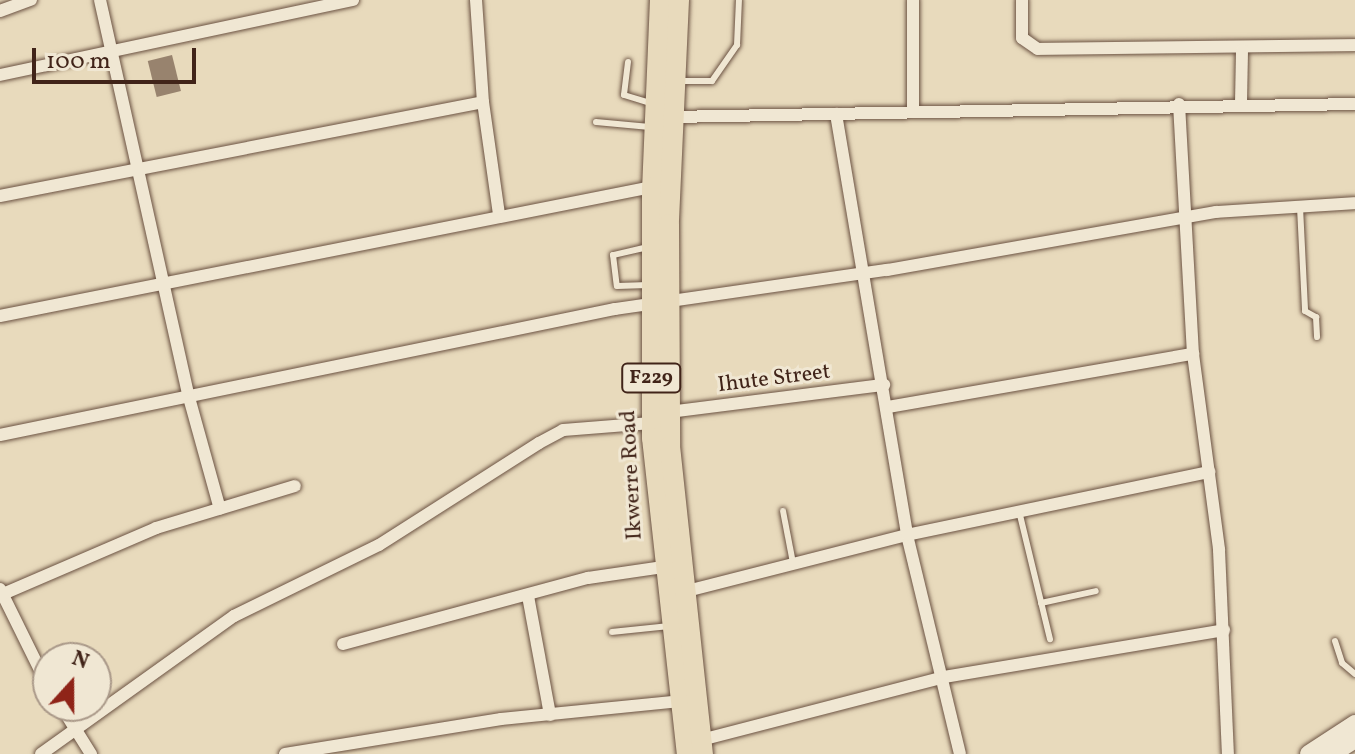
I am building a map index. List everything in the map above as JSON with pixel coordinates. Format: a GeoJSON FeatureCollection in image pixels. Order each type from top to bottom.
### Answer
{"type":"FeatureCollection","features":[{"type":"Feature","properties":{"kind":"main road","name":"Ikwerre Road"},"geometry":{"type":"LineString","coordinates":[[660,0],[654,104],[662,122],[659,305],[663,567],[680,701],[697,749]]}},
{"type":"Feature","properties":{"kind":"main road","name":"Ikwerre Road"},"geometry":{"type":"LineString","coordinates":[[659,305],[650,285],[652,187],[662,122],[673,81],[679,0]]}},
{"type":"Feature","properties":{"kind":"main road","name":"Ikwerre Road"},"geometry":{"type":"LineString","coordinates":[[661,418],[683,592],[697,749]]}},
{"type":"Feature","properties":{"kind":"street"},"geometry":{"type":"LineString","coordinates":[[0,11],[31,0]]}},
{"type":"Feature","properties":{"kind":"street"},"geometry":{"type":"LineString","coordinates":[[100,0],[141,171],[188,394],[220,509]]}},
{"type":"Feature","properties":{"kind":"street"},"geometry":{"type":"LineString","coordinates":[[0,75],[353,0]]}},
{"type":"Feature","properties":{"kind":"street"},"geometry":{"type":"LineString","coordinates":[[476,0],[483,102],[499,215]]}},
{"type":"Feature","properties":{"kind":"street"},"geometry":{"type":"LineString","coordinates":[[913,0],[913,112]]}},
{"type":"Feature","properties":{"kind":"street"},"geometry":{"type":"LineString","coordinates":[[1022,0],[1022,38],[1038,49],[1242,50],[1355,45]]}},
{"type":"Feature","properties":{"kind":"street"},"geometry":{"type":"LineString","coordinates":[[1241,103],[1242,50]]}},
{"type":"Feature","properties":{"kind":"street"},"geometry":{"type":"LineString","coordinates":[[0,196],[483,102]]}},
{"type":"Feature","properties":{"kind":"street"},"geometry":{"type":"LineString","coordinates":[[1179,104],[1193,354],[1209,472],[1224,630],[1228,754]]}},
{"type":"Feature","properties":{"kind":"street"},"geometry":{"type":"LineString","coordinates":[[662,122],[1179,104],[1355,104]]}},
{"type":"Feature","properties":{"kind":"street"},"geometry":{"type":"LineString","coordinates":[[836,114],[888,407],[907,535],[944,677],[960,754]]}},
{"type":"Feature","properties":{"kind":"street"},"geometry":{"type":"LineString","coordinates":[[0,316],[652,187]]}},
{"type":"Feature","properties":{"kind":"street"},"geometry":{"type":"LineString","coordinates":[[0,435],[584,314],[864,274],[1187,217],[1355,203]]}},
{"type":"Feature","properties":{"kind":"street"},"geometry":{"type":"LineString","coordinates":[[888,407],[1193,354]]}},
{"type":"Feature","properties":{"kind":"street","name":"Ihute Street"},"geometry":{"type":"LineString","coordinates":[[41,754],[234,616],[379,545],[551,437],[589,427],[884,385]]}},
{"type":"Feature","properties":{"kind":"street"},"geometry":{"type":"LineString","coordinates":[[683,592],[907,535],[1209,472]]}},
{"type":"Feature","properties":{"kind":"street"},"geometry":{"type":"LineString","coordinates":[[32,654],[1,592],[156,528],[295,486]]}},
{"type":"Feature","properties":{"kind":"street"},"geometry":{"type":"LineString","coordinates":[[343,644],[588,578],[663,567]]}},
{"type":"Feature","properties":{"kind":"street"},"geometry":{"type":"LineString","coordinates":[[528,596],[550,715]]}},
{"type":"Feature","properties":{"kind":"street"},"geometry":{"type":"LineString","coordinates":[[697,749],[944,677],[1224,630]]}},
{"type":"Feature","properties":{"kind":"street"},"geometry":{"type":"LineString","coordinates":[[285,754],[550,715],[680,701]]}},
{"type":"Feature","properties":{"kind":"street"},"geometry":{"type":"LineString","coordinates":[[71,722],[91,754]]}},
{"type":"Feature","properties":{"kind":"street"},"geometry":{"type":"LineString","coordinates":[[1309,754],[1355,724]]}},
{"type":"Feature","properties":{"kind":"street"},"geometry":{"type":"LineString","coordinates":[[1332,754],[1355,739]]}},
{"type":"Feature","properties":{"kind":"lane"},"geometry":{"type":"LineString","coordinates":[[673,81],[712,81],[737,45],[739,0]]}},
{"type":"Feature","properties":{"kind":"lane"},"geometry":{"type":"LineString","coordinates":[[628,62],[624,95],[654,104]]}},
{"type":"Feature","properties":{"kind":"lane"},"geometry":{"type":"LineString","coordinates":[[596,122],[662,122]]}},
{"type":"Feature","properties":{"kind":"lane"},"geometry":{"type":"LineString","coordinates":[[1300,207],[1305,311],[1316,317],[1317,337]]}},
{"type":"Feature","properties":{"kind":"lane"},"geometry":{"type":"LineString","coordinates":[[650,285],[617,286],[613,255],[651,246]]}},
{"type":"Feature","properties":{"kind":"lane"},"geometry":{"type":"LineString","coordinates":[[783,511],[793,563]]}},
{"type":"Feature","properties":{"kind":"lane"},"geometry":{"type":"LineString","coordinates":[[1019,511],[1050,639]]}},
{"type":"Feature","properties":{"kind":"lane"},"geometry":{"type":"LineString","coordinates":[[1041,603],[1096,591]]}},
{"type":"Feature","properties":{"kind":"lane"},"geometry":{"type":"LineString","coordinates":[[612,632],[669,626]]}},
{"type":"Feature","properties":{"kind":"lane"},"geometry":{"type":"LineString","coordinates":[[1335,641],[1342,663],[1355,674]]}},
{"type":"Feature","properties":{"kind":"building"},"geometry":{"type":"Polygon","coordinates":[[[172,55],[181,91],[157,97],[148,61],[172,55]]]}}]}
